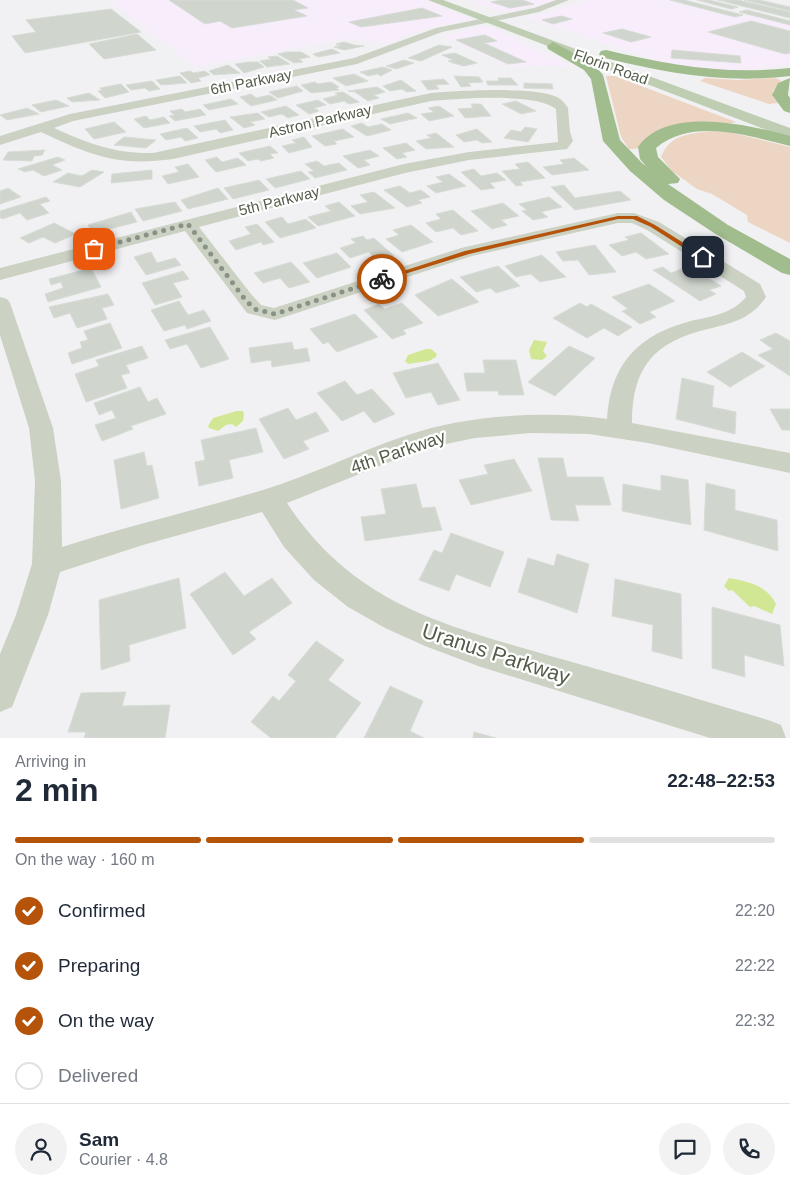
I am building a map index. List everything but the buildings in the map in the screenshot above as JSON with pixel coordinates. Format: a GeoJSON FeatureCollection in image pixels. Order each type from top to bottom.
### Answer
{"type":"FeatureCollection","features":[{"type":"Feature","properties":{"kind":"highway"},"geometry":{"type":"LineString","coordinates":[[553,46],[589,67],[598,78],[612,141],[636,167],[680,202],[721,229],[790,268]]}},
{"type":"Feature","properties":{"kind":"highway"},"geometry":{"type":"LineString","coordinates":[[606,54],[680,72],[711,76],[741,77],[790,72]]}},
{"type":"Feature","properties":{"kind":"highway"},"geometry":{"type":"LineString","coordinates":[[790,82],[783,86],[780,95],[790,108]]}},
{"type":"Feature","properties":{"kind":"highway"},"geometry":{"type":"LineString","coordinates":[[790,141],[748,130],[693,127],[671,131],[655,138],[647,147],[649,159],[677,184],[717,212],[790,249]]}},
{"type":"Feature","properties":{"kind":"main road","name":"Florin Road"},"geometry":{"type":"LineString","coordinates":[[433,0],[790,134]]}},
{"type":"Feature","properties":{"kind":"main road","name":"Florin Road"},"geometry":{"type":"LineString","coordinates":[[455,0],[790,121]]}},
{"type":"Feature","properties":{"kind":"street","name":"6th Parkway"},"geometry":{"type":"LineString","coordinates":[[0,141],[42,127],[112,109],[357,61],[422,35],[541,9],[565,0]]}},
{"type":"Feature","properties":{"kind":"street","name":"Astron Parkway"},"geometry":{"type":"LineString","coordinates":[[42,127],[103,155],[143,159],[173,155],[431,97],[502,94],[544,97],[559,104],[562,108],[563,132],[566,141],[562,146]]}},
{"type":"Feature","properties":{"kind":"street","name":"5th Parkway"},"geometry":{"type":"LineString","coordinates":[[0,274],[404,169],[469,156],[562,146]]}},
{"type":"Feature","properties":{"kind":"street"},"geometry":{"type":"LineString","coordinates":[[188,224],[254,309],[275,314],[458,255],[508,242],[618,218],[634,218],[653,226],[753,288],[756,298],[750,306],[735,317],[690,327],[668,335],[644,353],[634,364],[622,390],[619,429]]}},
{"type":"Feature","properties":{"kind":"street"},"geometry":{"type":"LineString","coordinates":[[0,303],[44,444],[48,480],[47,564],[32,615],[0,695]]}},
{"type":"Feature","properties":{"kind":"street","name":"4th Parkway"},"geometry":{"type":"LineString","coordinates":[[47,564],[143,533],[269,500],[391,450],[444,434],[531,424],[560,423],[619,429],[790,463]]}},
{"type":"Feature","properties":{"kind":"street","name":"Uranus Parkway"},"geometry":{"type":"LineString","coordinates":[[269,500],[292,537],[326,573],[348,590],[398,621],[460,644],[768,738]]}},
{"type":"Feature","properties":{"kind":"shaded area"},"geometry":{"type":"Polygon","coordinates":[[[108,0],[425,0],[472,19],[422,30],[384,45],[352,38],[195,67],[108,0]]]}},
{"type":"Feature","properties":{"kind":"shaded area"},"geometry":{"type":"Polygon","coordinates":[[[552,0],[554,1],[509,12],[469,1],[552,0]]]}},
{"type":"Feature","properties":{"kind":"shaded area"},"geometry":{"type":"Polygon","coordinates":[[[588,0],[667,0],[735,18],[748,15],[790,25],[790,64],[739,71],[707,70],[668,64],[525,17],[546,13],[588,0]]]}},
{"type":"Feature","properties":{"kind":"shaded area"},"geometry":{"type":"Polygon","coordinates":[[[481,26],[492,27],[572,66],[509,67],[443,36],[481,26]]]}},
{"type":"Feature","properties":{"kind":"shaded area"},"geometry":{"type":"Polygon","coordinates":[[[606,76],[615,76],[736,122],[728,124],[702,124],[657,143],[629,149],[621,137],[606,76]]]}},
{"type":"Feature","properties":{"kind":"shaded area"},"geometry":{"type":"Polygon","coordinates":[[[705,78],[737,80],[774,78],[781,80],[773,91],[773,97],[778,103],[769,104],[700,81],[705,78]]]}},
{"type":"Feature","properties":{"kind":"shaded area"},"geometry":{"type":"Polygon","coordinates":[[[711,131],[729,132],[790,147],[790,243],[748,222],[747,215],[712,194],[697,189],[672,171],[661,157],[665,149],[675,139],[688,134],[711,131]]]}},
{"type":"Feature","properties":{"kind":"shaded area"},"geometry":{"type":"Polygon","coordinates":[[[534,340],[547,342],[543,351],[547,356],[542,360],[531,359],[529,350],[534,340]]]}},
{"type":"Feature","properties":{"kind":"shaded area"},"geometry":{"type":"Polygon","coordinates":[[[431,349],[437,354],[436,357],[429,361],[408,364],[405,361],[408,355],[431,349]]]}},
{"type":"Feature","properties":{"kind":"shaded area"},"geometry":{"type":"Polygon","coordinates":[[[243,411],[244,415],[243,421],[236,427],[232,424],[226,425],[218,431],[209,428],[208,426],[213,418],[243,411]]]}},
{"type":"Feature","properties":{"kind":"shaded area"},"geometry":{"type":"Polygon","coordinates":[[[729,578],[756,585],[768,593],[776,604],[772,614],[754,606],[750,607],[732,590],[729,591],[724,586],[729,578]]]}},
{"type":"Feature","properties":{"kind":"way so far"},"geometry":{"type":"LineString","coordinates":[[94,249],[188,224],[254,309],[275,314],[382,279]]}},
{"type":"Feature","properties":{"kind":"route"},"geometry":{"type":"LineString","coordinates":[[382,279],[467,252],[618,218],[634,218],[653,226],[703,257]]}}]}
